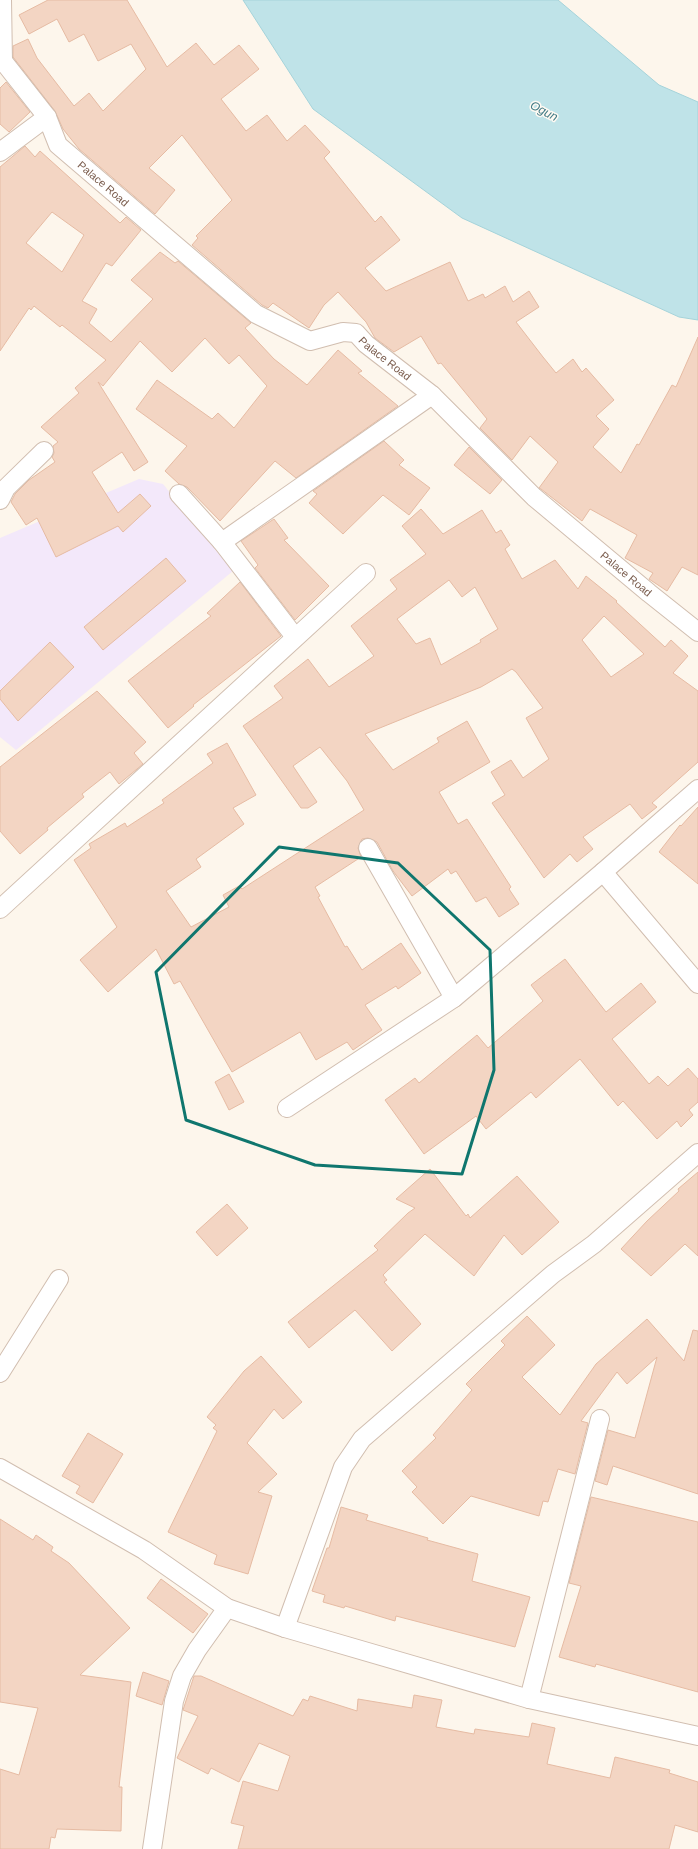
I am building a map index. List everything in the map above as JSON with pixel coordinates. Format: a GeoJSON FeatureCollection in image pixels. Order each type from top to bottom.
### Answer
{"type":"FeatureCollection","features":[{"type":"Feature","properties":{"kind":"street"},"geometry":{"type":"LineString","coordinates":[[1,61],[2,0]]}},
{"type":"Feature","properties":{"kind":"street","name":"Palace Road"},"geometry":{"type":"LineString","coordinates":[[1,61],[47,117],[58,146],[256,314],[310,341],[344,332],[356,333],[366,344],[432,395],[534,497],[648,593],[698,632]]}},
{"type":"Feature","properties":{"kind":"street"},"geometry":{"type":"LineString","coordinates":[[0,152],[47,117]]}},
{"type":"Feature","properties":{"kind":"street"},"geometry":{"type":"LineString","coordinates":[[222,542],[432,395]]}},
{"type":"Feature","properties":{"kind":"street"},"geometry":{"type":"LineString","coordinates":[[0,500],[6,488],[44,451]]}},
{"type":"Feature","properties":{"kind":"street"},"geometry":{"type":"LineString","coordinates":[[179,494],[222,542],[295,637]]}},
{"type":"Feature","properties":{"kind":"street"},"geometry":{"type":"LineString","coordinates":[[0,909],[366,573]]}},
{"type":"Feature","properties":{"kind":"street"},"geometry":{"type":"LineString","coordinates":[[287,1108],[454,998],[603,872],[698,789]]}},
{"type":"Feature","properties":{"kind":"street"},"geometry":{"type":"LineString","coordinates":[[368,848],[454,998]]}},
{"type":"Feature","properties":{"kind":"street"},"geometry":{"type":"LineString","coordinates":[[603,872],[698,984]]}},
{"type":"Feature","properties":{"kind":"street"},"geometry":{"type":"LineString","coordinates":[[285,1628],[342,1467],[362,1439],[553,1274],[594,1244],[698,1153]]}},
{"type":"Feature","properties":{"kind":"street"},"geometry":{"type":"LineString","coordinates":[[0,1373],[59,1279]]}},
{"type":"Feature","properties":{"kind":"street"},"geometry":{"type":"LineString","coordinates":[[528,1699],[600,1419]]}},
{"type":"Feature","properties":{"kind":"street"},"geometry":{"type":"LineString","coordinates":[[0,1468],[144,1550],[227,1608],[285,1628],[528,1699],[698,1736]]}},
{"type":"Feature","properties":{"kind":"street"},"geometry":{"type":"LineString","coordinates":[[152,1849],[174,1701],[182,1676],[197,1650],[227,1608]]}},
{"type":"Feature","properties":{"kind":"highlighted area"},"geometry":{"type":"Polygon","coordinates":[[[279,847],[398,863],[490,950],[494,1070],[462,1174],[315,1165],[186,1120],[156,972],[279,847]]]}},
{"type":"Feature","properties":{"kind":"shaded area"},"geometry":{"type":"Polygon","coordinates":[[[139,479],[163,484],[233,571],[16,750],[0,737],[0,538],[139,479]]]}},
{"type":"Feature","properties":{"kind":"water","name":"Ogun"},"geometry":{"type":"Polygon","coordinates":[[[243,0],[558,0],[659,85],[698,102],[698,320],[679,317],[462,218],[313,109],[243,0]]]}},
{"type":"Feature","properties":{"kind":"building"},"geometry":{"type":"Polygon","coordinates":[[[48,0],[127,0],[167,67],[196,43],[214,65],[239,45],[259,69],[221,99],[246,131],[267,115],[287,141],[305,125],[330,152],[324,158],[375,222],[381,216],[400,240],[365,268],[386,291],[450,262],[468,301],[483,294],[485,298],[505,286],[513,302],[529,291],[539,307],[516,322],[543,357],[556,373],[573,359],[582,372],[586,368],[614,400],[596,416],[609,429],[593,447],[621,473],[637,444],[639,445],[672,385],[676,387],[698,337],[698,575],[682,567],[667,591],[649,579],[653,573],[625,558],[637,535],[590,509],[582,521],[539,488],[558,462],[530,436],[512,460],[480,428],[487,419],[441,363],[438,364],[421,336],[394,352],[375,338],[366,322],[338,292],[324,305],[309,328],[273,303],[268,308],[262,305],[192,245],[198,238],[196,236],[232,200],[182,135],[149,168],[175,190],[155,214],[79,149],[63,129],[55,111],[13,57],[13,46],[28,39],[37,58],[74,106],[89,93],[103,111],[146,69],[131,44],[98,61],[84,34],[69,42],[57,19],[29,34],[19,15],[48,0]]]}},
{"type":"Feature","properties":{"kind":"building"},"geometry":{"type":"Polygon","coordinates":[[[6,82],[30,112],[9,132],[0,124],[0,88],[6,82]]]}},
{"type":"Feature","properties":{"kind":"building"},"geometry":{"type":"Polygon","coordinates":[[[25,146],[35,157],[40,151],[120,223],[126,217],[141,230],[112,266],[106,263],[82,301],[97,309],[89,323],[111,342],[153,299],[131,280],[160,252],[175,263],[178,261],[251,323],[245,328],[274,359],[307,385],[338,350],[362,371],[358,373],[398,406],[296,478],[275,461],[220,521],[187,487],[179,484],[165,471],[187,446],[136,409],[157,380],[212,419],[218,413],[234,428],[267,386],[239,355],[229,364],[205,338],[172,372],[140,341],[103,386],[98,382],[148,462],[134,471],[122,452],[92,472],[118,513],[140,494],[151,506],[123,532],[118,526],[56,557],[37,518],[26,525],[11,502],[15,494],[29,480],[55,462],[52,457],[54,453],[53,446],[58,442],[41,427],[79,393],[75,388],[106,360],[62,325],[60,327],[34,306],[31,310],[29,308],[0,351],[0,167],[25,146]],[[52,212],[26,243],[62,272],[84,235],[52,212]]]}},
{"type":"Feature","properties":{"kind":"building"},"geometry":{"type":"Polygon","coordinates":[[[384,441],[404,460],[399,465],[430,488],[409,515],[383,495],[343,534],[309,503],[317,494],[313,491],[384,441]]]}},
{"type":"Feature","properties":{"kind":"building"},"geometry":{"type":"Polygon","coordinates":[[[469,447],[502,480],[490,494],[454,465],[469,447]]]}},
{"type":"Feature","properties":{"kind":"building"},"geometry":{"type":"Polygon","coordinates":[[[421,509],[443,534],[482,510],[496,533],[501,530],[510,545],[505,549],[522,579],[555,560],[578,589],[586,576],[617,601],[616,602],[665,647],[671,640],[688,656],[673,673],[698,691],[698,762],[652,803],[657,807],[642,819],[630,804],[583,837],[593,849],[577,862],[570,854],[544,878],[492,803],[505,795],[491,772],[511,760],[523,778],[549,759],[526,718],[543,708],[516,672],[512,669],[481,687],[365,734],[393,770],[439,742],[437,738],[467,721],[490,762],[439,792],[458,824],[467,819],[511,887],[509,889],[519,904],[499,917],[486,897],[476,902],[456,871],[451,874],[448,869],[412,896],[393,871],[377,842],[368,838],[362,839],[358,848],[361,857],[315,887],[320,896],[318,897],[345,947],[347,946],[362,970],[401,943],[421,973],[398,989],[396,986],[365,1005],[382,1030],[353,1050],[347,1042],[316,1060],[300,1032],[232,1072],[180,981],[174,984],[156,949],[108,992],[80,960],[117,927],[74,860],[91,848],[89,844],[125,823],[127,827],[164,803],[162,800],[213,763],[207,754],[227,743],[256,795],[233,808],[244,824],[196,859],[201,867],[166,891],[191,927],[229,907],[223,895],[239,886],[242,889],[364,810],[347,781],[320,747],[293,766],[317,802],[308,808],[301,808],[243,726],[283,698],[274,686],[308,659],[329,687],[374,656],[351,626],[397,589],[390,580],[426,554],[402,526],[421,509]],[[449,580],[397,619],[416,644],[430,638],[441,665],[481,642],[480,640],[498,629],[475,587],[462,597],[449,580]],[[604,616],[582,640],[611,677],[644,654],[604,616]]]}},
{"type":"Feature","properties":{"kind":"building"},"geometry":{"type":"Polygon","coordinates":[[[274,519],[288,538],[284,540],[329,586],[295,620],[255,568],[258,565],[241,541],[274,519]]]}},
{"type":"Feature","properties":{"kind":"building"},"geometry":{"type":"Polygon","coordinates":[[[166,558],[186,581],[103,650],[84,627],[166,558]]]}},
{"type":"Feature","properties":{"kind":"building"},"geometry":{"type":"Polygon","coordinates":[[[240,582],[281,636],[193,705],[194,706],[168,728],[128,681],[211,616],[207,613],[240,582]]]}},
{"type":"Feature","properties":{"kind":"building"},"geometry":{"type":"Polygon","coordinates":[[[50,642],[74,667],[18,721],[0,699],[0,691],[50,642]]]}},
{"type":"Feature","properties":{"kind":"building"},"geometry":{"type":"Polygon","coordinates":[[[97,691],[146,742],[134,753],[143,764],[119,784],[110,772],[82,794],[84,797],[47,828],[48,830],[20,854],[0,831],[0,767],[97,691]]]}},
{"type":"Feature","properties":{"kind":"building"},"geometry":{"type":"Polygon","coordinates":[[[698,807],[698,884],[659,852],[680,825],[681,826],[698,807]]]}},
{"type":"Feature","properties":{"kind":"building"},"geometry":{"type":"Polygon","coordinates":[[[565,959],[606,1012],[641,983],[656,1002],[612,1039],[649,1084],[658,1076],[668,1086],[688,1068],[698,1079],[698,1102],[689,1110],[693,1115],[681,1127],[677,1121],[657,1139],[623,1101],[618,1106],[580,1059],[536,1098],[531,1092],[486,1129],[476,1116],[424,1154],[385,1100],[415,1078],[419,1083],[477,1035],[488,1048],[543,1001],[531,985],[565,959]]]}},
{"type":"Feature","properties":{"kind":"building"},"geometry":{"type":"Polygon","coordinates":[[[229,1074],[244,1102],[229,1110],[215,1082],[229,1074]]]}},
{"type":"Feature","properties":{"kind":"building"},"geometry":{"type":"Polygon","coordinates":[[[430,1169],[466,1216],[468,1214],[470,1218],[517,1176],[559,1222],[522,1255],[504,1235],[474,1276],[425,1234],[383,1275],[387,1280],[384,1282],[421,1324],[392,1351],[355,1310],[309,1348],[288,1322],[378,1250],[374,1246],[415,1208],[396,1199],[430,1169]]]}},
{"type":"Feature","properties":{"kind":"building"},"geometry":{"type":"Polygon","coordinates":[[[698,1172],[698,1256],[685,1244],[651,1276],[621,1249],[647,1221],[679,1191],[678,1189],[698,1172]]]}},
{"type":"Feature","properties":{"kind":"building"},"geometry":{"type":"Polygon","coordinates":[[[227,1204],[248,1228],[217,1256],[196,1232],[227,1204]]]}},
{"type":"Feature","properties":{"kind":"building"},"geometry":{"type":"Polygon","coordinates":[[[527,1316],[555,1345],[522,1377],[560,1415],[596,1364],[647,1319],[684,1361],[693,1330],[698,1331],[698,1494],[613,1466],[607,1485],[595,1481],[608,1430],[635,1438],[657,1357],[627,1384],[617,1372],[581,1421],[588,1423],[575,1474],[558,1469],[548,1502],[543,1501],[539,1516],[471,1496],[443,1524],[412,1492],[417,1487],[402,1471],[436,1438],[433,1435],[472,1390],[466,1384],[505,1345],[501,1341],[527,1316]]]}},
{"type":"Feature","properties":{"kind":"building"},"geometry":{"type":"Polygon","coordinates":[[[261,1356],[302,1402],[283,1419],[274,1409],[247,1443],[277,1474],[258,1492],[272,1496],[248,1574],[214,1564],[217,1555],[168,1532],[217,1431],[213,1428],[216,1425],[207,1417],[244,1371],[261,1356]]]}},
{"type":"Feature","properties":{"kind":"building"},"geometry":{"type":"Polygon","coordinates":[[[88,1433],[123,1454],[93,1503],[76,1493],[80,1486],[62,1476],[88,1433]]]}},
{"type":"Feature","properties":{"kind":"building"},"geometry":{"type":"Polygon","coordinates":[[[591,1497],[698,1522],[698,1692],[596,1664],[595,1667],[559,1657],[581,1586],[569,1583],[591,1497]]]}},
{"type":"Feature","properties":{"kind":"building"},"geometry":{"type":"Polygon","coordinates":[[[341,1507],[368,1515],[366,1520],[428,1538],[427,1540],[478,1554],[472,1581],[530,1597],[515,1647],[396,1616],[395,1621],[345,1606],[344,1608],[323,1602],[325,1595],[312,1591],[327,1548],[329,1548],[341,1507]]]}},
{"type":"Feature","properties":{"kind":"building"},"geometry":{"type":"Polygon","coordinates":[[[0,1519],[33,1540],[36,1535],[53,1547],[51,1551],[69,1563],[130,1628],[80,1675],[131,1682],[119,1787],[122,1787],[121,1831],[57,1829],[55,1838],[51,1837],[49,1849],[0,1849],[0,1769],[19,1775],[38,1708],[0,1702],[0,1519]]]}},
{"type":"Feature","properties":{"kind":"building"},"geometry":{"type":"Polygon","coordinates":[[[161,1579],[208,1614],[193,1633],[147,1598],[161,1579]]]}},
{"type":"Feature","properties":{"kind":"building"},"geometry":{"type":"Polygon","coordinates":[[[143,1672],[169,1681],[162,1705],[136,1696],[143,1672]]]}},
{"type":"Feature","properties":{"kind":"building"},"geometry":{"type":"Polygon","coordinates":[[[194,1676],[201,1676],[293,1716],[303,1699],[308,1701],[310,1696],[357,1711],[358,1699],[412,1708],[414,1695],[442,1700],[436,1727],[474,1734],[475,1729],[529,1737],[532,1723],[555,1728],[547,1764],[610,1778],[615,1757],[670,1770],[669,1773],[698,1782],[698,1832],[675,1825],[669,1849],[238,1849],[244,1826],[231,1823],[243,1781],[278,1791],[290,1756],[259,1743],[239,1782],[211,1768],[208,1774],[177,1758],[198,1716],[183,1710],[194,1676]]]}}]}
